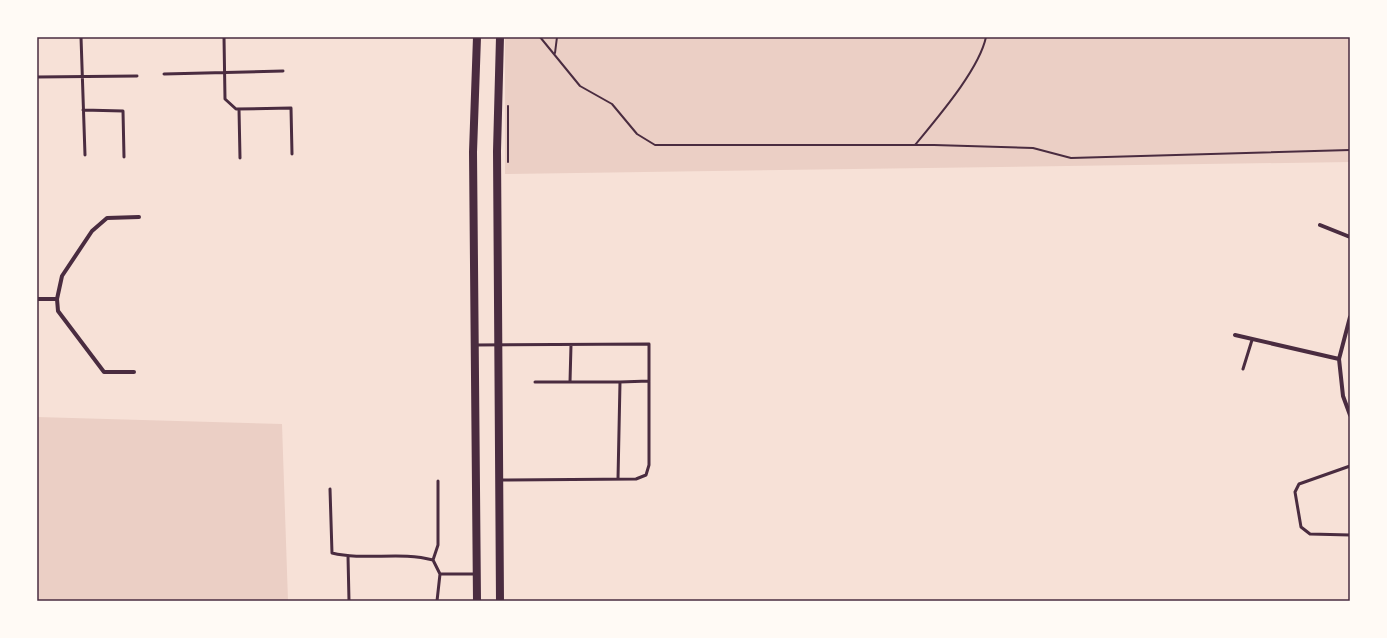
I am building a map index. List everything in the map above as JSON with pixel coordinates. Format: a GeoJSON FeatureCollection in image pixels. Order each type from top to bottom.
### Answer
{"type":"FeatureCollection","features":[{"type":"Feature","properties":{"kind":"main road"},"geometry":{"type":"LineString","coordinates":[[477,37],[473,152],[477,601]]}},
{"type":"Feature","properties":{"kind":"main road"},"geometry":{"type":"LineString","coordinates":[[500,37],[497,151],[500,601]]}},
{"type":"Feature","properties":{"kind":"street"},"geometry":{"type":"LineString","coordinates":[[134,372],[104,372],[58,311],[57,299],[62,276],[92,231],[107,218],[139,217]]}},
{"type":"Feature","properties":{"kind":"street"},"geometry":{"type":"LineString","coordinates":[[1320,225],[1350,237]]}},
{"type":"Feature","properties":{"kind":"street"},"geometry":{"type":"LineString","coordinates":[[37,299],[57,299]]}},
{"type":"Feature","properties":{"kind":"street"},"geometry":{"type":"LineString","coordinates":[[1350,317],[1339,359],[1343,396],[1350,415]]}},
{"type":"Feature","properties":{"kind":"street"},"geometry":{"type":"LineString","coordinates":[[1235,335],[1339,359]]}},
{"type":"Feature","properties":{"kind":"lane"},"geometry":{"type":"LineString","coordinates":[[81,37],[85,155]]}},
{"type":"Feature","properties":{"kind":"lane"},"geometry":{"type":"LineString","coordinates":[[224,37],[225,99],[236,109],[291,108],[292,154]]}},
{"type":"Feature","properties":{"kind":"lane"},"geometry":{"type":"LineString","coordinates":[[164,74],[283,71]]}},
{"type":"Feature","properties":{"kind":"lane"},"geometry":{"type":"LineString","coordinates":[[37,77],[136,76]]}},
{"type":"Feature","properties":{"kind":"lane"},"geometry":{"type":"LineString","coordinates":[[239,108],[240,158]]}},
{"type":"Feature","properties":{"kind":"lane"},"geometry":{"type":"LineString","coordinates":[[83,110],[123,111],[124,157]]}},
{"type":"Feature","properties":{"kind":"lane"},"geometry":{"type":"LineString","coordinates":[[1243,369],[1252,340]]}},
{"type":"Feature","properties":{"kind":"lane"},"geometry":{"type":"LineString","coordinates":[[474,345],[649,344],[649,465],[646,475],[636,479],[499,480]]}},
{"type":"Feature","properties":{"kind":"lane"},"geometry":{"type":"LineString","coordinates":[[570,382],[571,345]]}},
{"type":"Feature","properties":{"kind":"lane"},"geometry":{"type":"LineString","coordinates":[[535,382],[649,381]]}},
{"type":"Feature","properties":{"kind":"lane"},"geometry":{"type":"LineString","coordinates":[[618,479],[620,382]]}},
{"type":"Feature","properties":{"kind":"lane"},"geometry":{"type":"LineString","coordinates":[[1350,466],[1299,484],[1295,492],[1301,527],[1310,534],[1350,534]]}},
{"type":"Feature","properties":{"kind":"lane"},"geometry":{"type":"LineString","coordinates":[[437,601],[440,574],[433,560],[438,545],[438,481]]}},
{"type":"Feature","properties":{"kind":"lane"},"geometry":{"type":"LineString","coordinates":[[330,489],[332,553],[348,556],[417,555],[433,560]]}},
{"type":"Feature","properties":{"kind":"lane"},"geometry":{"type":"LineString","coordinates":[[348,556],[349,601]]}},
{"type":"Feature","properties":{"kind":"lane"},"geometry":{"type":"LineString","coordinates":[[440,574],[477,574]]}},
{"type":"Feature","properties":{"kind":"path"},"geometry":{"type":"LineString","coordinates":[[540,37],[555,53],[563,68],[580,86],[612,104],[637,134],[655,145],[916,145],[1033,148],[1071,158],[1350,150]]}},
{"type":"Feature","properties":{"kind":"path"},"geometry":{"type":"LineString","coordinates":[[555,53],[557,37]]}},
{"type":"Feature","properties":{"kind":"path"},"geometry":{"type":"LineString","coordinates":[[916,145],[951,101],[984,48],[986,37]]}},
{"type":"Feature","properties":{"kind":"shaded area"},"geometry":{"type":"Polygon","coordinates":[[[505,37],[1350,37],[1350,162],[505,174],[505,37]]]}},
{"type":"Feature","properties":{"kind":"shaded area"},"geometry":{"type":"Polygon","coordinates":[[[37,417],[282,424],[288,601],[37,601],[37,417]]]}}]}
